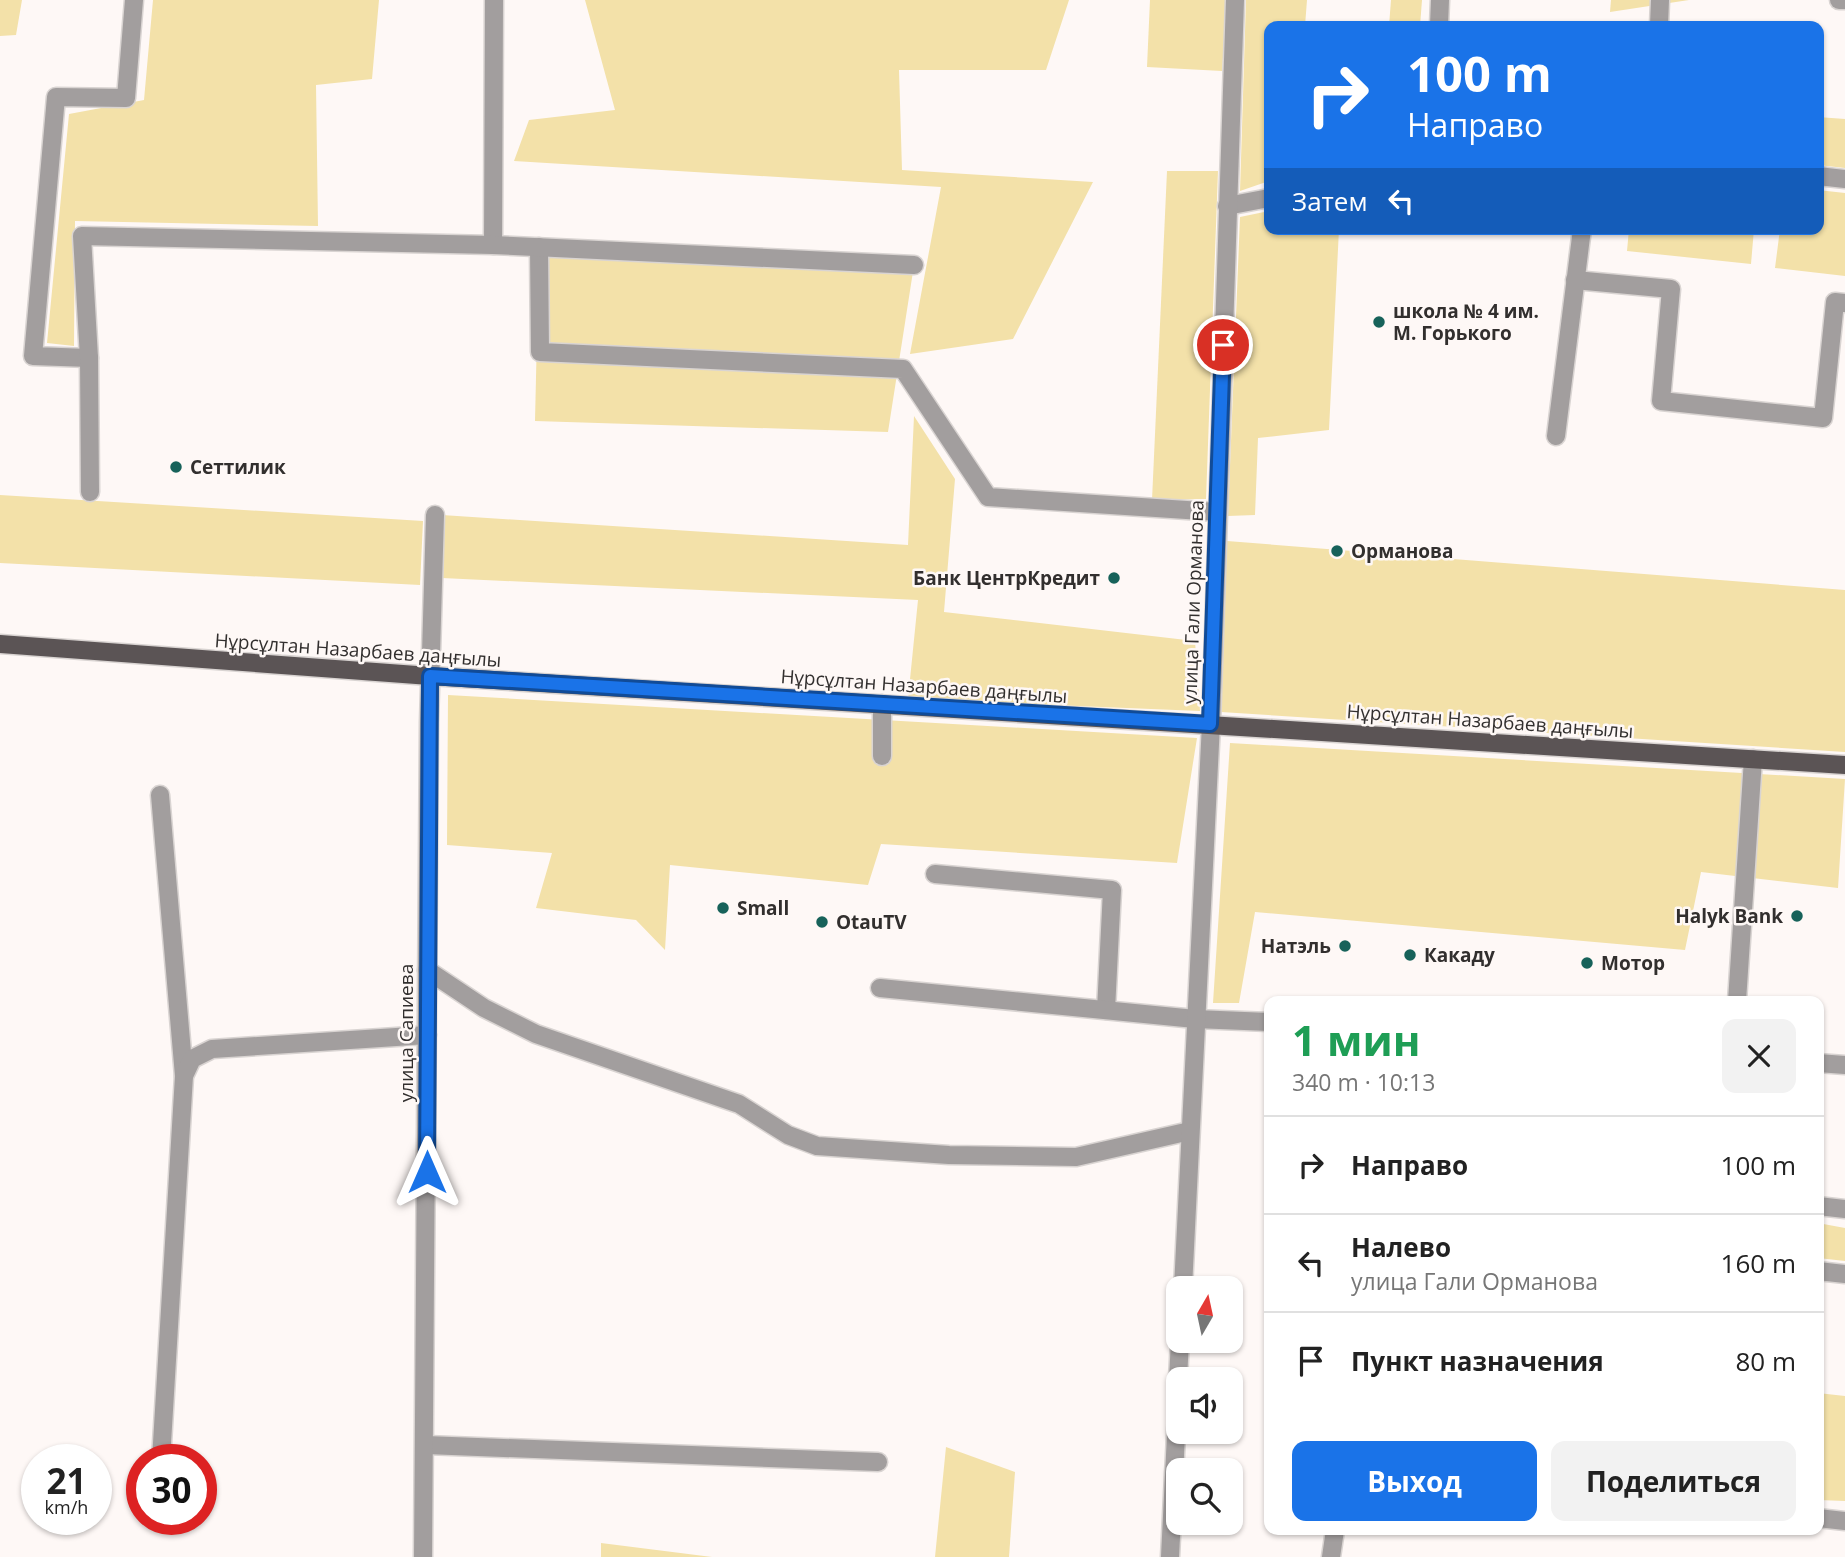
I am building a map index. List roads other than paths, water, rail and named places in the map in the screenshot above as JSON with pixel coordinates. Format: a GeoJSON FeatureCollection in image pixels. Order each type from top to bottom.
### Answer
{"type":"FeatureCollection","features":[{"type":"Feature","properties":{"kind":"main road","name":"Нұрсұлтан Назарбаев даңғылы"},"geometry":{"type":"LineString","coordinates":[[0,644],[430,676],[1845,765]]}},
{"type":"Feature","properties":{"kind":"street"},"geometry":{"type":"LineString","coordinates":[[89,358],[33,356],[56,97],[126,98],[134,0]]}},
{"type":"Feature","properties":{"kind":"street"},"geometry":{"type":"LineString","coordinates":[[493,245],[494,0]]}},
{"type":"Feature","properties":{"kind":"street","name":"улица Гали Орманова"},"geometry":{"type":"LineString","coordinates":[[1184,1276],[1210,724],[1235,0]]}},
{"type":"Feature","properties":{"kind":"street"},"geometry":{"type":"LineString","coordinates":[[1439,21],[1440,0]]}},
{"type":"Feature","properties":{"kind":"street"},"geometry":{"type":"LineString","coordinates":[[1659,21],[1660,0]]}},
{"type":"Feature","properties":{"kind":"street"},"geometry":{"type":"LineString","coordinates":[[1839,0],[1845,0]]}},
{"type":"Feature","properties":{"kind":"street"},"geometry":{"type":"LineString","coordinates":[[1824,176],[1845,178]]}},
{"type":"Feature","properties":{"kind":"street"},"geometry":{"type":"LineString","coordinates":[[1227,206],[1264,199]]}},
{"type":"Feature","properties":{"kind":"street"},"geometry":{"type":"LineString","coordinates":[[1556,436],[1581,235]]}},
{"type":"Feature","properties":{"kind":"street"},"geometry":{"type":"LineString","coordinates":[[90,492],[89,358],[82,236],[493,245],[914,265]]}},
{"type":"Feature","properties":{"kind":"street"},"geometry":{"type":"LineString","coordinates":[[539,247],[540,352],[903,369],[988,497],[1217,512]]}},
{"type":"Feature","properties":{"kind":"street"},"geometry":{"type":"LineString","coordinates":[[1575,280],[1671,289],[1661,401],[1823,418],[1835,302],[1845,303]]}},
{"type":"Feature","properties":{"kind":"street","name":"улица Сапиева"},"geometry":{"type":"LineString","coordinates":[[423,1557],[426,1445],[430,676],[435,515]]}},
{"type":"Feature","properties":{"kind":"street"},"geometry":{"type":"LineString","coordinates":[[881,704],[882,756]]}},
{"type":"Feature","properties":{"kind":"street"},"geometry":{"type":"LineString","coordinates":[[1737,996],[1753,759]]}},
{"type":"Feature","properties":{"kind":"street"},"geometry":{"type":"LineString","coordinates":[[160,795],[184,1076],[162,1444]]}},
{"type":"Feature","properties":{"kind":"street"},"geometry":{"type":"LineString","coordinates":[[935,874],[1112,890],[1107,1010]]}},
{"type":"Feature","properties":{"kind":"street"},"geometry":{"type":"LineString","coordinates":[[427,970],[484,1008],[537,1034],[739,1104],[788,1135],[817,1146],[949,1155],[1076,1157],[1190,1131]]}},
{"type":"Feature","properties":{"kind":"street"},"geometry":{"type":"LineString","coordinates":[[880,988],[1195,1019],[1264,1022]]}},
{"type":"Feature","properties":{"kind":"street"},"geometry":{"type":"LineString","coordinates":[[184,1076],[192,1059],[212,1049],[427,1035]]}},
{"type":"Feature","properties":{"kind":"street"},"geometry":{"type":"LineString","coordinates":[[1824,1063],[1845,1065]]}},
{"type":"Feature","properties":{"kind":"street"},"geometry":{"type":"LineString","coordinates":[[1824,1207],[1845,1209]]}},
{"type":"Feature","properties":{"kind":"street"},"geometry":{"type":"LineString","coordinates":[[1824,1272],[1845,1274]]}},
{"type":"Feature","properties":{"kind":"street"},"geometry":{"type":"LineString","coordinates":[[1170,1557],[1176,1444]]}},
{"type":"Feature","properties":{"kind":"street"},"geometry":{"type":"LineString","coordinates":[[426,1445],[877,1462]]}},
{"type":"Feature","properties":{"kind":"street"},"geometry":{"type":"LineString","coordinates":[[1824,1519],[1845,1521]]}},
{"type":"Feature","properties":{"kind":"street"},"geometry":{"type":"LineString","coordinates":[[1331,1557],[1334,1535]]}},
{"type":"Feature","properties":{"kind":"place","name":"школа № 4 им. М. Горького"},"geometry":{"type":"Point","coordinates":[1379,322]}},
{"type":"Feature","properties":{"kind":"place","name":"Сеттилик"},"geometry":{"type":"Point","coordinates":[176,467]}},
{"type":"Feature","properties":{"kind":"place","name":"Орманова"},"geometry":{"type":"Point","coordinates":[1337,551]}},
{"type":"Feature","properties":{"kind":"place","name":"Банк ЦентрКредит"},"geometry":{"type":"Point","coordinates":[1114,578]}},
{"type":"Feature","properties":{"kind":"place","name":"Small"},"geometry":{"type":"Point","coordinates":[723,908]}},
{"type":"Feature","properties":{"kind":"place","name":"Halyk Bank"},"geometry":{"type":"Point","coordinates":[1797,916]}},
{"type":"Feature","properties":{"kind":"place","name":"OtauTV"},"geometry":{"type":"Point","coordinates":[822,922]}},
{"type":"Feature","properties":{"kind":"place","name":"Натэль"},"geometry":{"type":"Point","coordinates":[1345,946]}},
{"type":"Feature","properties":{"kind":"place","name":"Какаду"},"geometry":{"type":"Point","coordinates":[1410,955]}},
{"type":"Feature","properties":{"kind":"place","name":"Мотор"},"geometry":{"type":"Point","coordinates":[1587,963]}}]}
